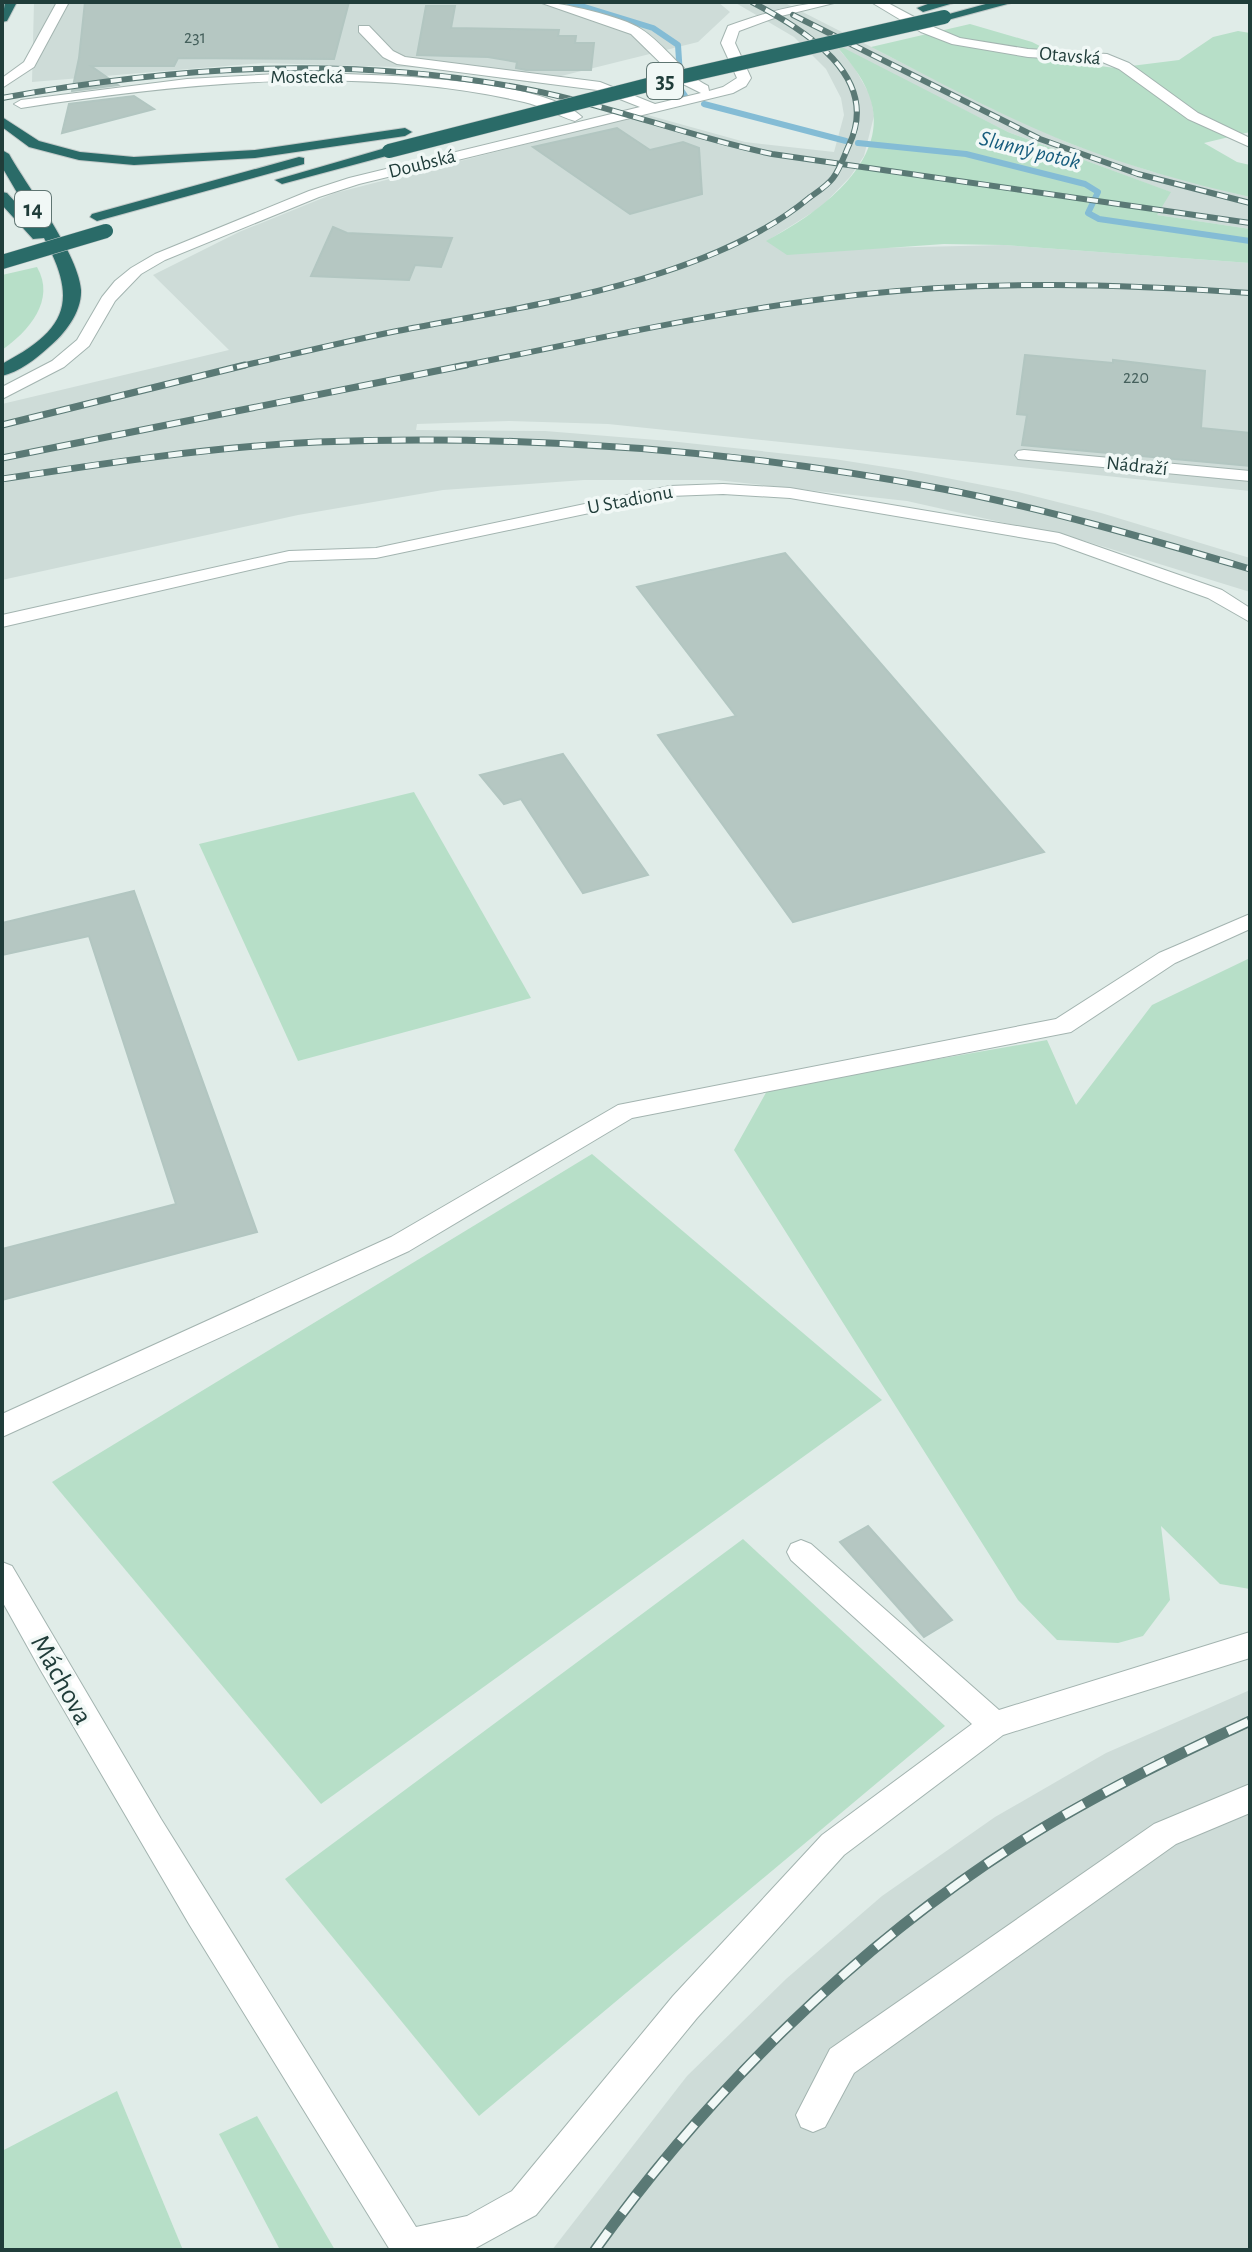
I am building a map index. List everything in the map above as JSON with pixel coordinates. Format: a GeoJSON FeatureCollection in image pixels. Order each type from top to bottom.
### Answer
{"type":"FeatureCollection","features":[{"type":"Feature","properties":{"kind":"highway"},"geometry":{"type":"LineString","coordinates":[[2,18],[11,2]]}},
{"type":"Feature","properties":{"kind":"highway","name":"35"},"geometry":{"type":"LineString","coordinates":[[16,241],[371,139],[951,2]]}},
{"type":"Feature","properties":{"kind":"highway","name":"35"},"geometry":{"type":"LineString","coordinates":[[2,262],[389,151],[628,90],[1008,3]]}},
{"type":"Feature","properties":{"kind":"highway","name":"35"},"geometry":{"type":"LineString","coordinates":[[2,121],[15,134],[45,148],[77,155],[159,160],[246,155],[371,139]]}},
{"type":"Feature","properties":{"kind":"highway","name":"14"},"geometry":{"type":"LineString","coordinates":[[2,154],[64,265]]}},
{"type":"Feature","properties":{"kind":"highway","name":"14"},"geometry":{"type":"LineString","coordinates":[[2,196],[64,265]]}},
{"type":"Feature","properties":{"kind":"highway"},"geometry":{"type":"LineString","coordinates":[[2,371],[38,349],[67,314],[73,291],[64,265]]}},
{"type":"Feature","properties":{"kind":"street"},"geometry":{"type":"LineString","coordinates":[[2,84],[29,64],[63,2]]}},
{"type":"Feature","properties":{"kind":"street"},"geometry":{"type":"LineString","coordinates":[[545,2],[636,31],[686,80],[714,94]]}},
{"type":"Feature","properties":{"kind":"street","name":"Doubská"},"geometry":{"type":"LineString","coordinates":[[2,394],[58,364],[83,343],[120,284],[160,257],[314,194],[354,181],[714,94],[741,83],[744,78],[728,43],[733,29],[774,14],[832,2]]}},
{"type":"Feature","properties":{"kind":"street","name":"Otavská"},"geometry":{"type":"LineString","coordinates":[[877,2],[926,29],[970,44],[1028,53],[1102,57],[1124,66],[1193,116],[1250,143]]}},
{"type":"Feature","properties":{"kind":"street"},"geometry":{"type":"LineString","coordinates":[[364,29],[388,54],[402,61],[600,86],[656,109]]}},
{"type":"Feature","properties":{"kind":"street","name":"Mostecká"},"geometry":{"type":"LineString","coordinates":[[21,104],[120,88],[316,76],[404,81],[526,98],[566,112],[587,125]]}},
{"type":"Feature","properties":{"kind":"street","name":"Nádraží"},"geometry":{"type":"LineString","coordinates":[[1024,455],[1250,476]]}},
{"type":"Feature","properties":{"kind":"street","name":"U Stadionu"},"geometry":{"type":"LineString","coordinates":[[2,621],[289,556],[376,553],[670,491],[723,489],[790,493],[1059,538],[1215,594],[1250,616]]}},
{"type":"Feature","properties":{"kind":"street"},"geometry":{"type":"LineString","coordinates":[[2,1426],[400,1244],[626,1111],[1063,1026],[1167,958],[1250,921]]}},
{"type":"Feature","properties":{"kind":"street"},"geometry":{"type":"LineString","coordinates":[[801,1552],[994,1725],[1250,1645]]}},
{"type":"Feature","properties":{"kind":"street","name":"Máchova"},"geometry":{"type":"LineString","coordinates":[[2,1574],[97,1744],[253,2002],[408,2247],[472,2232],[524,2203],[685,2007],[833,1845],[994,1725]]}},
{"type":"Feature","properties":{"kind":"street"},"geometry":{"type":"LineString","coordinates":[[813,2115],[842,2061],[1165,1834],[1250,1798]]}},
{"type":"Feature","properties":{"kind":"shaded area"},"geometry":{"type":"Polygon","coordinates":[[[34,2],[718,2],[730,12],[698,42],[533,83],[430,68],[263,63],[32,82],[34,2]]]}},
{"type":"Feature","properties":{"kind":"shaded area"},"geometry":{"type":"Polygon","coordinates":[[[734,2],[783,2],[993,109],[1069,143],[1150,171],[1250,197],[1250,229],[1156,215],[1170,192],[1008,132],[836,46],[854,67],[871,97],[874,116],[864,156],[850,177],[821,207],[767,241],[875,248],[1004,245],[1250,263],[1250,491],[608,424],[509,421],[417,424],[416,430],[545,431],[669,441],[834,459],[911,471],[1018,492],[1101,513],[1250,558],[1250,592],[1085,541],[907,501],[717,480],[584,480],[443,490],[298,515],[2,580],[2,404],[229,350],[153,275],[239,232],[335,193],[644,114],[745,142],[834,152],[844,115],[841,98],[826,69],[794,37],[734,2]]]}},
{"type":"Feature","properties":{"kind":"shaded area"},"geometry":{"type":"Polygon","coordinates":[[[1250,1690],[1250,2250],[552,2250],[687,2076],[786,1979],[882,1896],[995,1817],[1106,1753],[1250,1690]]]}},
{"type":"Feature","properties":{"kind":"green space"},"geometry":{"type":"Polygon","coordinates":[[[970,24],[1032,42],[1071,62],[1115,68],[1179,60],[1213,37],[1238,31],[1250,33],[1250,132],[1204,143],[1237,162],[1250,165],[1250,197],[1158,173],[1069,143],[871,47],[970,24]]]}},
{"type":"Feature","properties":{"kind":"green space"},"geometry":{"type":"Polygon","coordinates":[[[834,43],[1008,132],[1171,192],[1157,215],[1250,229],[1250,263],[1004,245],[944,244],[787,255],[766,241],[807,216],[846,183],[861,163],[870,142],[874,119],[869,95],[858,74],[834,43]]]}},
{"type":"Feature","properties":{"kind":"green space"},"geometry":{"type":"Polygon","coordinates":[[[37,267],[43,291],[37,314],[22,334],[2,350],[2,275],[37,267]]]}},
{"type":"Feature","properties":{"kind":"green space"},"geometry":{"type":"Polygon","coordinates":[[[414,792],[531,998],[298,1061],[199,844],[414,792]]]}},
{"type":"Feature","properties":{"kind":"green space"},"geometry":{"type":"Polygon","coordinates":[[[1250,958],[1250,1589],[1220,1584],[1161,1526],[1170,1600],[1143,1636],[1118,1643],[1057,1640],[1018,1600],[734,1150],[768,1089],[1047,1040],[1076,1105],[1152,1005],[1250,958]]]}},
{"type":"Feature","properties":{"kind":"green space"},"geometry":{"type":"Polygon","coordinates":[[[592,1154],[882,1400],[321,1804],[52,1482],[592,1154]]]}},
{"type":"Feature","properties":{"kind":"green space"},"geometry":{"type":"Polygon","coordinates":[[[743,1539],[945,1726],[479,2116],[285,1879],[743,1539]]]}},
{"type":"Feature","properties":{"kind":"green space"},"geometry":{"type":"Polygon","coordinates":[[[117,2091],[183,2250],[2,2250],[2,2151],[117,2091]]]}},
{"type":"Feature","properties":{"kind":"green space"},"geometry":{"type":"Polygon","coordinates":[[[257,2116],[335,2250],[280,2250],[219,2134],[257,2116]]]}},
{"type":"Feature","properties":{"kind":"building"},"geometry":{"type":"Polygon","coordinates":[[[85,2],[349,2],[334,59],[178,58],[174,66],[91,66],[118,85],[72,91],[85,2]]]}},
{"type":"Feature","properties":{"kind":"building"},"geometry":{"type":"Polygon","coordinates":[[[426,6],[455,6],[451,28],[559,30],[558,36],[576,36],[575,43],[594,43],[591,70],[526,70],[516,68],[517,62],[488,57],[417,55],[426,6]]]}},
{"type":"Feature","properties":{"kind":"building"},"geometry":{"type":"Polygon","coordinates":[[[134,96],[154,109],[62,133],[69,104],[134,96]]]}},
{"type":"Feature","properties":{"kind":"building"},"geometry":{"type":"Polygon","coordinates":[[[617,128],[650,150],[683,142],[699,148],[702,194],[630,214],[533,147],[617,128]]]}},
{"type":"Feature","properties":{"kind":"building"},"geometry":{"type":"Polygon","coordinates":[[[333,227],[347,233],[452,238],[441,267],[415,265],[409,280],[311,276],[333,227]]]}},
{"type":"Feature","properties":{"kind":"building"},"geometry":{"type":"Polygon","coordinates":[[[1025,355],[1113,363],[1113,360],[1205,371],[1201,428],[1250,433],[1250,466],[1022,445],[1027,415],[1017,414],[1025,355]]]}},
{"type":"Feature","properties":{"kind":"building"},"geometry":{"type":"Polygon","coordinates":[[[785,553],[1044,852],[793,922],[658,735],[736,716],[637,587],[785,553]]]}},
{"type":"Feature","properties":{"kind":"building"},"geometry":{"type":"Polygon","coordinates":[[[563,754],[648,875],[583,893],[521,799],[504,804],[480,775],[563,754]]]}},
{"type":"Feature","properties":{"kind":"building"},"geometry":{"type":"Polygon","coordinates":[[[134,891],[257,1232],[2,1300],[2,1249],[176,1204],[89,936],[2,955],[2,923],[134,891]]]}},
{"type":"Feature","properties":{"kind":"building"},"geometry":{"type":"Polygon","coordinates":[[[868,1526],[952,1620],[924,1637],[840,1542],[868,1526]]]}},
{"type":"Feature","properties":{"kind":"waterway","name":"Slunný potok"},"geometry":{"type":"LineString","coordinates":[[568,2],[653,28],[678,45],[681,90],[685,96]]}},
{"type":"Feature","properties":{"kind":"waterway","name":"Slunný potok"},"geometry":{"type":"LineString","coordinates":[[704,104],[846,141]]}},
{"type":"Feature","properties":{"kind":"waterway","name":"Slunný potok"},"geometry":{"type":"LineString","coordinates":[[858,143],[966,154],[1085,184],[1098,192],[1088,213],[1099,219],[1250,241]]}},
{"type":"Feature","properties":{"kind":"railway"},"geometry":{"type":"LineString","coordinates":[[752,2],[814,41],[847,77],[855,97],[856,120],[841,164]]}},
{"type":"Feature","properties":{"kind":"railway"},"geometry":{"type":"LineString","coordinates":[[793,15],[1040,139],[1138,174],[1250,203]]}},
{"type":"Feature","properties":{"kind":"railway"},"geometry":{"type":"LineString","coordinates":[[2,98],[133,78],[198,72],[329,68],[395,72],[460,78],[526,89],[772,154],[841,164]]}},
{"type":"Feature","properties":{"kind":"railway"},"geometry":{"type":"LineString","coordinates":[[237,367],[377,335],[557,300],[667,271],[719,251],[767,227],[822,189],[841,164]]}},
{"type":"Feature","properties":{"kind":"railway"},"geometry":{"type":"LineString","coordinates":[[841,164],[1250,223]]}},
{"type":"Feature","properties":{"kind":"railway"},"geometry":{"type":"LineString","coordinates":[[456,367],[755,309],[905,290],[1053,285],[1250,293]]}},
{"type":"Feature","properties":{"kind":"railway"},"geometry":{"type":"LineString","coordinates":[[2,425],[245,365]]}},
{"type":"Feature","properties":{"kind":"railway"},"geometry":{"type":"LineString","coordinates":[[2,458],[466,365]]}},
{"type":"Feature","properties":{"kind":"railway"},"geometry":{"type":"LineString","coordinates":[[2,479],[198,452],[317,442],[474,440],[631,448],[787,464],[943,489],[1059,515],[1250,569]]}},
{"type":"Feature","properties":{"kind":"railway"},"geometry":{"type":"LineString","coordinates":[[595,2250],[686,2134],[736,2079],[843,1975],[901,1927],[1020,1842],[1076,1808],[1250,1721]]}}]}
